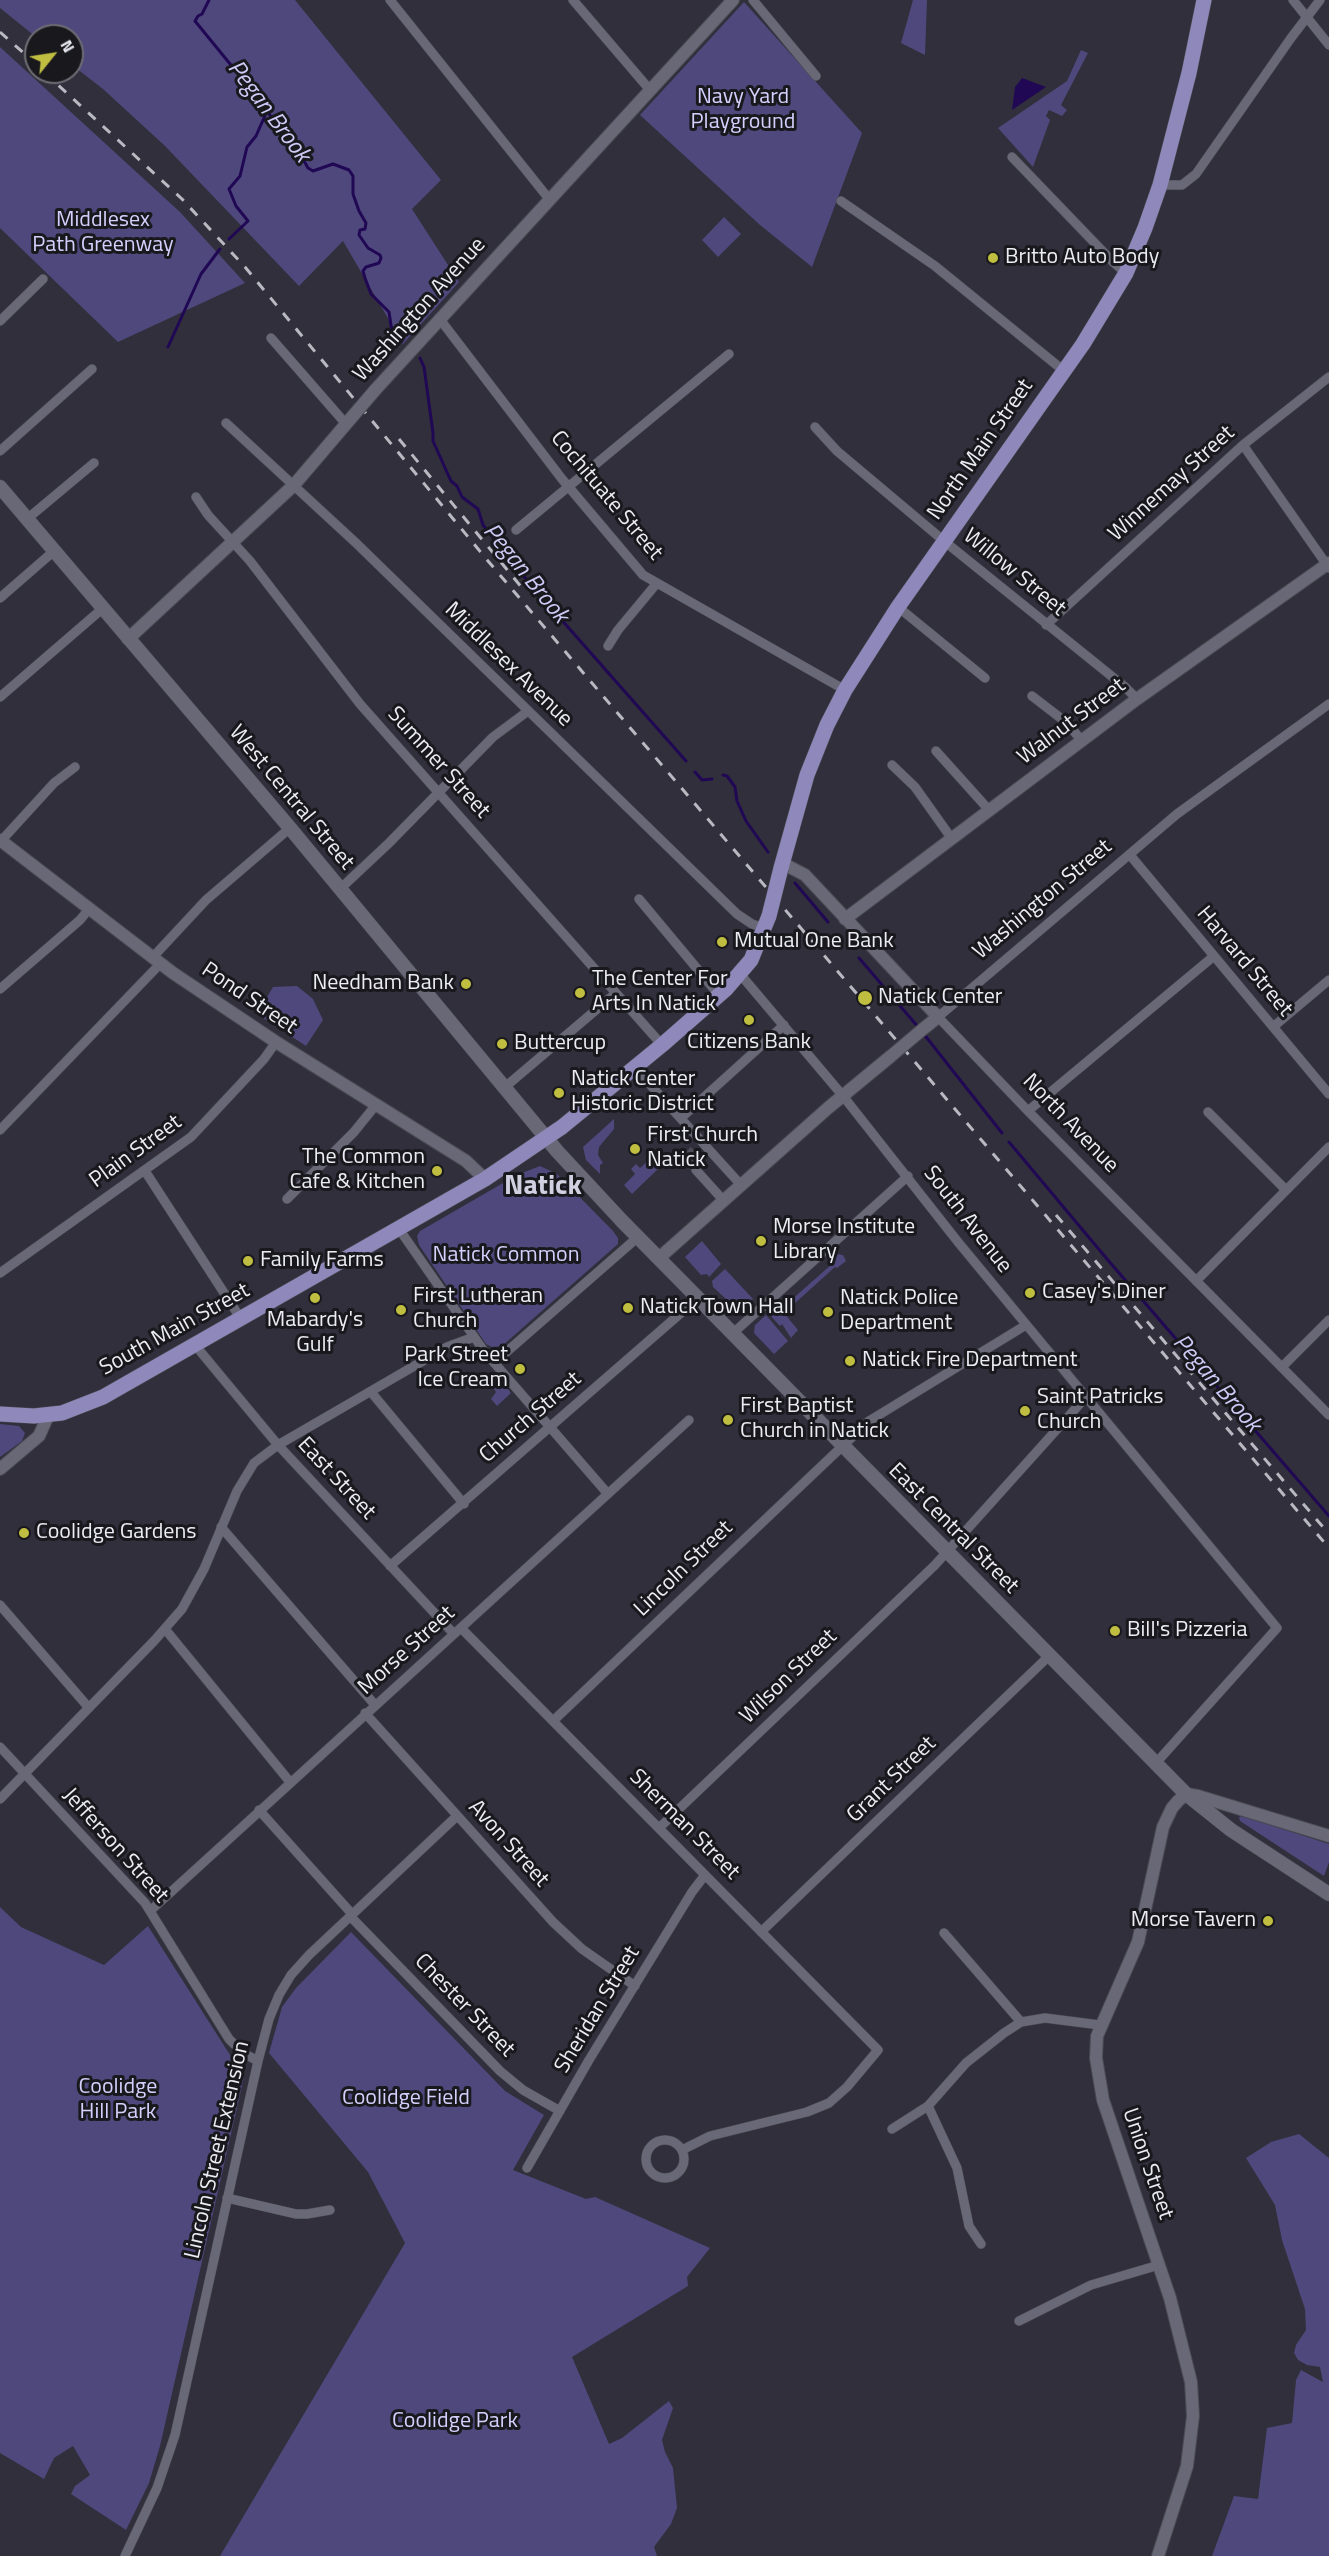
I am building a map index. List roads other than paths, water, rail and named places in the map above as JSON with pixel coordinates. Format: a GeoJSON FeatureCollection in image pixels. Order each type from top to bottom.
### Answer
{"type":"FeatureCollection","features":[{"type":"Feature","properties":{"kind":"main road","name":"North Main Street"},"geometry":{"type":"LineString","coordinates":[[662,1046],[719,995],[740,974],[754,955],[767,922],[807,776],[830,719],[845,690],[898,607],[1104,312],[1126,273],[1160,185],[1189,73],[1204,0]]}},
{"type":"Feature","properties":{"kind":"main road","name":"West Central Street"},"geometry":{"type":"LineString","coordinates":[[0,487],[290,828],[546,1138]]}},
{"type":"Feature","properties":{"kind":"main road","name":"South Main Street"},"geometry":{"type":"LineString","coordinates":[[0,1414],[48,1416],[75,1409],[195,1346],[485,1179],[546,1138],[662,1046]]}},
{"type":"Feature","properties":{"kind":"main road","name":"East Central Street"},"geometry":{"type":"LineString","coordinates":[[546,1138],[697,1299],[1186,1794],[1220,1822],[1329,1894]]}},
{"type":"Feature","properties":{"kind":"street"},"geometry":{"type":"LineString","coordinates":[[390,0],[549,199]]}},
{"type":"Feature","properties":{"kind":"street"},"geometry":{"type":"LineString","coordinates":[[573,0],[650,90]]}},
{"type":"Feature","properties":{"kind":"street","name":"Washington Avenue"},"geometry":{"type":"LineString","coordinates":[[129,639],[294,485],[439,318],[733,0]]}},
{"type":"Feature","properties":{"kind":"street"},"geometry":{"type":"LineString","coordinates":[[753,0],[816,76]]}},
{"type":"Feature","properties":{"kind":"street"},"geometry":{"type":"LineString","coordinates":[[1293,0],[1329,45]]}},
{"type":"Feature","properties":{"kind":"street"},"geometry":{"type":"LineString","coordinates":[[1160,185],[1182,185],[1196,174],[1320,0]]}},
{"type":"Feature","properties":{"kind":"street"},"geometry":{"type":"LineString","coordinates":[[1012,157],[1126,273]]}},
{"type":"Feature","properties":{"kind":"street"},"geometry":{"type":"LineString","coordinates":[[841,201],[935,266],[1064,371]]}},
{"type":"Feature","properties":{"kind":"street"},"geometry":{"type":"LineString","coordinates":[[0,321],[43,279]]}},
{"type":"Feature","properties":{"kind":"street","name":"Cochituate Street"},"geometry":{"type":"LineString","coordinates":[[439,318],[568,487],[639,571],[845,690]]}},
{"type":"Feature","properties":{"kind":"street"},"geometry":{"type":"LineString","coordinates":[[271,338],[349,421]]}},
{"type":"Feature","properties":{"kind":"street"},"geometry":{"type":"LineString","coordinates":[[516,530],[729,354]]}},
{"type":"Feature","properties":{"kind":"street"},"geometry":{"type":"LineString","coordinates":[[0,451],[92,369]]}},
{"type":"Feature","properties":{"kind":"street","name":"Winnemay Street"},"geometry":{"type":"LineString","coordinates":[[1046,625],[1243,445],[1329,377]]}},
{"type":"Feature","properties":{"kind":"street","name":"Middlesex Avenue"},"geometry":{"type":"LineString","coordinates":[[226,423],[294,485],[737,914],[752,924],[767,922]]}},
{"type":"Feature","properties":{"kind":"street","name":"Willow Street"},"geometry":{"type":"LineString","coordinates":[[814,427],[837,450],[944,541],[1137,699]]}},
{"type":"Feature","properties":{"kind":"street"},"geometry":{"type":"LineString","coordinates":[[1243,445],[1328,565]]}},
{"type":"Feature","properties":{"kind":"street"},"geometry":{"type":"LineString","coordinates":[[27,519],[94,463]]}},
{"type":"Feature","properties":{"kind":"street","name":"Summer Street"},"geometry":{"type":"LineString","coordinates":[[196,497],[208,515],[234,542],[360,704],[662,1046]]}},
{"type":"Feature","properties":{"kind":"street"},"geometry":{"type":"LineString","coordinates":[[0,598],[54,551]]}},
{"type":"Feature","properties":{"kind":"street","name":"Walnut Street"},"geometry":{"type":"LineString","coordinates":[[845,919],[1137,699],[1328,565]]}},
{"type":"Feature","properties":{"kind":"street"},"geometry":{"type":"LineString","coordinates":[[608,646],[618,630],[657,583]]}},
{"type":"Feature","properties":{"kind":"street"},"geometry":{"type":"LineString","coordinates":[[898,607],[985,678]]}},
{"type":"Feature","properties":{"kind":"street"},"geometry":{"type":"LineString","coordinates":[[0,697],[102,609]]}},
{"type":"Feature","properties":{"kind":"street"},"geometry":{"type":"LineString","coordinates":[[1032,696],[1068,723],[1082,741]]}},
{"type":"Feature","properties":{"kind":"street","name":"Washington Street"},"geometry":{"type":"LineString","coordinates":[[659,1258],[843,1096],[1209,789],[1329,704]]}},
{"type":"Feature","properties":{"kind":"street"},"geometry":{"type":"LineString","coordinates":[[340,889],[493,737],[528,711]]}},
{"type":"Feature","properties":{"kind":"street"},"geometry":{"type":"LineString","coordinates":[[936,751],[989,810]]}},
{"type":"Feature","properties":{"kind":"street"},"geometry":{"type":"LineString","coordinates":[[892,765],[915,787],[952,838]]}},
{"type":"Feature","properties":{"kind":"street"},"geometry":{"type":"LineString","coordinates":[[1,841],[54,783],[75,767]]}},
{"type":"Feature","properties":{"kind":"street"},"geometry":{"type":"LineString","coordinates":[[0,1130],[156,961],[206,900],[290,828]]}},
{"type":"Feature","properties":{"kind":"street","name":"Pond Street"},"geometry":{"type":"LineString","coordinates":[[1,841],[156,961],[375,1106],[466,1161],[485,1179]]}},
{"type":"Feature","properties":{"kind":"street","name":"Harvard Street"},"geometry":{"type":"LineString","coordinates":[[1130,855],[1329,1094]]}},
{"type":"Feature","properties":{"kind":"street","name":"North Avenue"},"geometry":{"type":"LineString","coordinates":[[782,866],[805,875],[1028,1111],[1329,1416]]}},
{"type":"Feature","properties":{"kind":"street"},"geometry":{"type":"LineString","coordinates":[[639,899],[719,995]]}},
{"type":"Feature","properties":{"kind":"street"},"geometry":{"type":"LineString","coordinates":[[0,989],[80,920],[89,909]]}},
{"type":"Feature","properties":{"kind":"street"},"geometry":{"type":"LineString","coordinates":[[1028,1111],[1214,956]]}},
{"type":"Feature","properties":{"kind":"street","name":"South Avenue"},"geometry":{"type":"LineString","coordinates":[[740,974],[843,1096],[1085,1398],[1277,1628],[1156,1764]]}},
{"type":"Feature","properties":{"kind":"street"},"geometry":{"type":"LineString","coordinates":[[1273,1027],[1329,980]]}},
{"type":"Feature","properties":{"kind":"street"},"geometry":{"type":"LineString","coordinates":[[505,1087],[616,993]]}},
{"type":"Feature","properties":{"kind":"street"},"geometry":{"type":"LineString","coordinates":[[681,1118],[784,1025]]}},
{"type":"Feature","properties":{"kind":"street","name":"Plain Street"},"geometry":{"type":"LineString","coordinates":[[0,1273],[145,1171],[203,1126],[264,1059],[276,1042]]}},
{"type":"Feature","properties":{"kind":"street"},"geometry":{"type":"LineString","coordinates":[[635,1068],[741,1185]]}},
{"type":"Feature","properties":{"kind":"street"},"geometry":{"type":"LineString","coordinates":[[287,1199],[354,1132],[375,1106]]}},
{"type":"Feature","properties":{"kind":"street"},"geometry":{"type":"LineString","coordinates":[[1208,1112],[1286,1190]]}},
{"type":"Feature","properties":{"kind":"street"},"geometry":{"type":"LineString","coordinates":[[694,1150],[701,1141]]}},
{"type":"Feature","properties":{"kind":"street"},"geometry":{"type":"LineString","coordinates":[[1196,1281],[1329,1147]]}},
{"type":"Feature","properties":{"kind":"street"},"geometry":{"type":"LineString","coordinates":[[696,1170],[724,1201]]}},
{"type":"Feature","properties":{"kind":"street"},"geometry":{"type":"LineString","coordinates":[[145,1171],[241,1319]]}},
{"type":"Feature","properties":{"kind":"street"},"geometry":{"type":"LineString","coordinates":[[732,1334],[908,1176]]}},
{"type":"Feature","properties":{"kind":"street"},"geometry":{"type":"LineString","coordinates":[[399,1229],[474,1337],[608,1494]]}},
{"type":"Feature","properties":{"kind":"street"},"geometry":{"type":"LineString","coordinates":[[495,1362],[638,1237]]}},
{"type":"Feature","properties":{"kind":"street","name":"Church Street"},"geometry":{"type":"LineString","coordinates":[[390,1566],[697,1299]]}},
{"type":"Feature","properties":{"kind":"street"},"geometry":{"type":"LineString","coordinates":[[1282,1367],[1329,1320]]}},
{"type":"Feature","properties":{"kind":"street","name":"Lincoln Street"},"geometry":{"type":"LineString","coordinates":[[553,1721],[842,1446],[884,1410],[1026,1325]]}},
{"type":"Feature","properties":{"kind":"street"},"geometry":{"type":"LineString","coordinates":[[0,1799],[165,1629],[198,1582],[248,1471],[261,1457],[447,1347],[474,1337]]}},
{"type":"Feature","properties":{"kind":"street","name":"East Street"},"geometry":{"type":"LineString","coordinates":[[195,1346],[278,1445],[390,1566],[458,1631]]}},
{"type":"Feature","properties":{"kind":"street"},"geometry":{"type":"LineString","coordinates":[[371,1392],[464,1504]]}},
{"type":"Feature","properties":{"kind":"street","name":"Wilson Street"},"geometry":{"type":"LineString","coordinates":[[659,1828],[946,1553],[1085,1398]]}},
{"type":"Feature","properties":{"kind":"street"},"geometry":{"type":"LineString","coordinates":[[0,1469],[39,1436],[48,1416]]}},
{"type":"Feature","properties":{"kind":"street","name":"Morse Street"},"geometry":{"type":"LineString","coordinates":[[150,1911],[365,1713],[690,1420]]}},
{"type":"Feature","properties":{"kind":"street"},"geometry":{"type":"LineString","coordinates":[[221,1527],[375,1705]]}},
{"type":"Feature","properties":{"kind":"street"},"geometry":{"type":"LineString","coordinates":[[0,1605],[89,1708]]}},
{"type":"Feature","properties":{"kind":"street"},"geometry":{"type":"LineString","coordinates":[[165,1629],[290,1782]]}},
{"type":"Feature","properties":{"kind":"street","name":"Sherman Street"},"geometry":{"type":"LineString","coordinates":[[458,1631],[553,1721],[878,2050],[847,2087],[829,2103],[807,2112],[710,2136],[682,2150]]}},
{"type":"Feature","properties":{"kind":"street","name":"Grant Street"},"geometry":{"type":"LineString","coordinates":[[761,1932],[1049,1656]]}},
{"type":"Feature","properties":{"kind":"street","name":"Avon Street"},"geometry":{"type":"LineString","coordinates":[[365,1713],[567,1936],[595,1959],[635,1986]]}},
{"type":"Feature","properties":{"kind":"street","name":"Jefferson Street"},"geometry":{"type":"LineString","coordinates":[[0,1747],[23,1775],[150,1911],[189,1978],[229,2039],[243,2053],[258,2061]]}},
{"type":"Feature","properties":{"kind":"street"},"geometry":{"type":"LineString","coordinates":[[1186,1794],[1208,1798],[1329,1836]]}},
{"type":"Feature","properties":{"kind":"street","name":"Union Street"},"geometry":{"type":"LineString","coordinates":[[1158,2556],[1185,2474],[1193,2416],[1191,2382],[1186,2356],[1160,2265],[1099,2085],[1095,2047],[1100,2025],[1138,1942],[1163,1827],[1172,1808],[1186,1794]]}},
{"type":"Feature","properties":{"kind":"street","name":"Chester Street"},"geometry":{"type":"LineString","coordinates":[[259,1810],[351,1915],[500,2071],[523,2090],[560,2111]]}},
{"type":"Feature","properties":{"kind":"street","name":"Lincoln Street Extension"},"geometry":{"type":"LineString","coordinates":[[125,2556],[157,2488],[173,2442],[258,2061],[269,2019],[284,1985],[309,1955],[457,1816]]}},
{"type":"Feature","properties":{"kind":"street","name":"Sheridan Street"},"geometry":{"type":"LineString","coordinates":[[527,2168],[692,1892],[705,1875]]}},
{"type":"Feature","properties":{"kind":"street"},"geometry":{"type":"LineString","coordinates":[[944,1933],[1021,2022]]}},
{"type":"Feature","properties":{"kind":"street"},"geometry":{"type":"LineString","coordinates":[[892,2129],[928,2106],[966,2063],[1021,2022],[1045,2018],[1100,2025]]}},
{"type":"Feature","properties":{"kind":"street"},"geometry":{"type":"LineString","coordinates":[[928,2106],[957,2168],[969,2226],[981,2244]]}},
{"type":"Feature","properties":{"kind":"street"},"geometry":{"type":"LineString","coordinates":[[673,2141],[682,2150],[683,2166],[677,2175],[671,2178],[659,2177],[648,2168],[647,2152],[654,2143],[673,2141]]}},
{"type":"Feature","properties":{"kind":"street"},"geometry":{"type":"LineString","coordinates":[[227,2198],[296,2214],[330,2210]]}},
{"type":"Feature","properties":{"kind":"street"},"geometry":{"type":"LineString","coordinates":[[1019,2321],[1091,2285],[1160,2265]]}},
{"type":"Feature","properties":{"kind":"waterway","name":"Pegan Brook"},"geometry":{"type":"LineString","coordinates":[[209,0],[202,14],[195,21],[235,70],[244,76],[289,144],[299,152],[308,168],[313,171],[333,164],[349,170],[353,176],[353,194],[366,223],[365,229],[360,230],[359,235],[368,248],[381,258],[379,263],[366,267],[363,271],[365,278],[371,294],[389,312],[392,332],[402,341]]}},
{"type":"Feature","properties":{"kind":"waterway"},"geometry":{"type":"LineString","coordinates":[[229,239],[248,221],[236,206],[229,189],[240,176],[247,147],[256,136],[267,111]]}},
{"type":"Feature","properties":{"kind":"waterway"},"geometry":{"type":"LineString","coordinates":[[168,347],[201,274],[220,249]]}},
{"type":"Feature","properties":{"kind":"waterway","name":"Pegan Brook"},"geometry":{"type":"LineString","coordinates":[[420,358],[424,367],[433,441],[451,481],[457,486],[462,497],[478,509],[483,525],[530,584],[686,761]]}},
{"type":"Feature","properties":{"kind":"waterway","name":"Pegan Brook"},"geometry":{"type":"LineString","coordinates":[[695,772],[702,780],[712,779]]}},
{"type":"Feature","properties":{"kind":"waterway","name":"Pegan Brook"},"geometry":{"type":"LineString","coordinates":[[723,775],[727,776],[735,787],[737,801],[746,821],[768,852]]}},
{"type":"Feature","properties":{"kind":"waterway","name":"Pegan Brook"},"geometry":{"type":"LineString","coordinates":[[795,883],[828,922]]}},
{"type":"Feature","properties":{"kind":"waterway","name":"Pegan Brook"},"geometry":{"type":"LineString","coordinates":[[859,958],[919,1028]]}},
{"type":"Feature","properties":{"kind":"waterway","name":"Pegan Brook"},"geometry":{"type":"LineString","coordinates":[[923,1033],[1002,1133]]}},
{"type":"Feature","properties":{"kind":"waterway","name":"Pegan Brook"},"geometry":{"type":"LineString","coordinates":[[1009,1142],[1329,1516]]}},
{"type":"Feature","properties":{"kind":"tunnel"},"geometry":{"type":"LineString","coordinates":[[694,1150],[686,1159],[696,1170]]}},
{"type":"Feature","properties":{"kind":"railway"},"geometry":{"type":"LineString","coordinates":[[0,32],[24,53]]}},
{"type":"Feature","properties":{"kind":"railway"},"geometry":{"type":"LineString","coordinates":[[57,84],[182,199],[245,267],[488,561],[1329,1548]]}},
{"type":"Feature","properties":{"kind":"railway"},"geometry":{"type":"LineString","coordinates":[[399,439],[523,589]]}},
{"type":"Feature","properties":{"kind":"railway"},"geometry":{"type":"LineString","coordinates":[[1056,1215],[1329,1534]]}},
{"type":"Feature","properties":{"kind":"place","name":"Britto Auto Body"},"geometry":{"type":"Point","coordinates":[993,258]}},
{"type":"Feature","properties":{"kind":"place","name":"Mutual One Bank"},"geometry":{"type":"Point","coordinates":[722,942]}},
{"type":"Feature","properties":{"kind":"place","name":"Needham Bank"},"geometry":{"type":"Point","coordinates":[466,984]}},
{"type":"Feature","properties":{"kind":"place","name":"The Center For Arts In Natick"},"geometry":{"type":"Point","coordinates":[580,993]}},
{"type":"Feature","properties":{"kind":"place","name":"Natick Center"},"geometry":{"type":"Point","coordinates":[865,998]}},
{"type":"Feature","properties":{"kind":"place","name":"Citizens Bank"},"geometry":{"type":"Point","coordinates":[749,1020]}},
{"type":"Feature","properties":{"kind":"place","name":"Buttercup"},"geometry":{"type":"Point","coordinates":[502,1044]}},
{"type":"Feature","properties":{"kind":"place","name":"Natick Center Historic District"},"geometry":{"type":"Point","coordinates":[559,1093]}},
{"type":"Feature","properties":{"kind":"place","name":"First Church Natick"},"geometry":{"type":"Point","coordinates":[635,1149]}},
{"type":"Feature","properties":{"kind":"place","name":"The Common Cafe & Kitchen"},"geometry":{"type":"Point","coordinates":[437,1171]}},
{"type":"Feature","properties":{"kind":"place","name":"Morse Institute Library"},"geometry":{"type":"Point","coordinates":[761,1241]}},
{"type":"Feature","properties":{"kind":"place","name":"Family Farms"},"geometry":{"type":"Point","coordinates":[248,1261]}},
{"type":"Feature","properties":{"kind":"place","name":"Casey's Diner"},"geometry":{"type":"Point","coordinates":[1030,1293]}},
{"type":"Feature","properties":{"kind":"place","name":"Mabardy's Gulf"},"geometry":{"type":"Point","coordinates":[315,1298]}},
{"type":"Feature","properties":{"kind":"place","name":"Natick Town Hall"},"geometry":{"type":"Point","coordinates":[628,1308]}},
{"type":"Feature","properties":{"kind":"place","name":"First Lutheran Church"},"geometry":{"type":"Point","coordinates":[401,1310]}},
{"type":"Feature","properties":{"kind":"place","name":"Natick Police Department"},"geometry":{"type":"Point","coordinates":[828,1312]}},
{"type":"Feature","properties":{"kind":"place","name":"Natick Fire Department"},"geometry":{"type":"Point","coordinates":[850,1361]}},
{"type":"Feature","properties":{"kind":"place","name":"Park Street Ice Cream"},"geometry":{"type":"Point","coordinates":[520,1369]}},
{"type":"Feature","properties":{"kind":"place","name":"Saint Patricks Church"},"geometry":{"type":"Point","coordinates":[1025,1411]}},
{"type":"Feature","properties":{"kind":"place","name":"First Baptist Church in Natick"},"geometry":{"type":"Point","coordinates":[728,1420]}},
{"type":"Feature","properties":{"kind":"place","name":"Coolidge Gardens"},"geometry":{"type":"Point","coordinates":[24,1533]}},
{"type":"Feature","properties":{"kind":"place","name":"Bill's Pizzeria"},"geometry":{"type":"Point","coordinates":[1115,1631]}},
{"type":"Feature","properties":{"kind":"place","name":"Morse Tavern"},"geometry":{"type":"Point","coordinates":[1268,1921]}},
{"type":"Feature","properties":{"kind":"district","name":"Natick"},"geometry":{"type":"Point","coordinates":[543,1187]}},
{"type":"Feature","properties":{"kind":"park label","name":"Navy Yard Playground"},"geometry":{"type":"Point","coordinates":[743,110]}},
{"type":"Feature","properties":{"kind":"park label","name":"Middlesex Path Greenway"},"geometry":{"type":"Point","coordinates":[103,234]}},
{"type":"Feature","properties":{"kind":"park label","name":"Natick Common"},"geometry":{"type":"Point","coordinates":[506,1256]}},
{"type":"Feature","properties":{"kind":"park label","name":"Coolidge Field"},"geometry":{"type":"Point","coordinates":[406,2099]}},
{"type":"Feature","properties":{"kind":"park label","name":"Coolidge Hill Park"},"geometry":{"type":"Point","coordinates":[118,2100]}},
{"type":"Feature","properties":{"kind":"park label","name":"Coolidge Park"},"geometry":{"type":"Point","coordinates":[455,2422]}}]}
